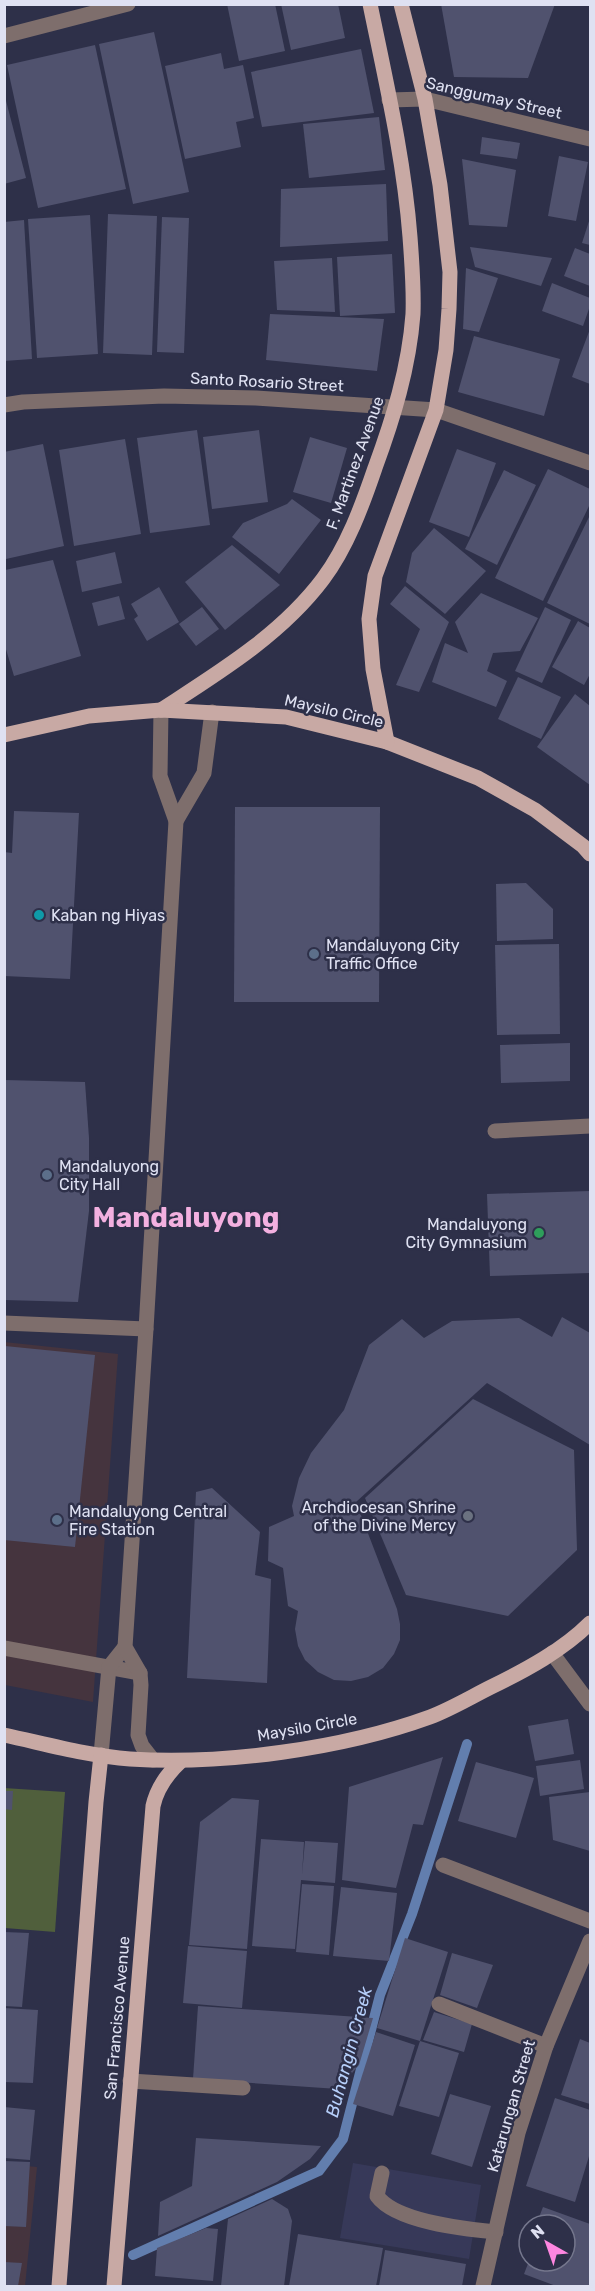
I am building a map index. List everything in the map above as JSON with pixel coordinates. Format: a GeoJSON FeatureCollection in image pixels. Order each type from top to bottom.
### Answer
{"type":"FeatureCollection","features":[{"type":"Feature","properties":{"kind":"main road","name":"F. Martinez Avenue"},"geometry":{"type":"LineString","coordinates":[[161,710],[226,668],[278,626],[323,579],[347,538],[397,407],[413,315],[413,272],[406,192],[370,4]]}},
{"type":"Feature","properties":{"kind":"main road"},"geometry":{"type":"LineString","coordinates":[[387,742],[373,669],[369,619],[375,576],[436,410],[446,350],[450,272],[440,185],[425,99],[401,4]]}},
{"type":"Feature","properties":{"kind":"main road","name":"Maysilo Circle"},"geometry":{"type":"LineString","coordinates":[[4,735],[89,716],[161,710],[286,717],[387,742],[478,778],[534,810],[591,854]]}},
{"type":"Feature","properties":{"kind":"main road","name":"Maysilo Circle"},"geometry":{"type":"LineString","coordinates":[[4,1735],[101,1755],[181,1761],[244,1756],[347,1741],[431,1717],[509,1678],[552,1653],[591,1623]]}},
{"type":"Feature","properties":{"kind":"main road"},"geometry":{"type":"LineString","coordinates":[[59,2286],[101,1755]]}},
{"type":"Feature","properties":{"kind":"main road","name":"San Francisco Avenue"},"geometry":{"type":"LineString","coordinates":[[114,2286],[153,1806],[156,1795],[170,1771],[181,1761]]}},
{"type":"Feature","properties":{"kind":"street"},"geometry":{"type":"LineString","coordinates":[[4,36],[128,4]]}},
{"type":"Feature","properties":{"kind":"street","name":"Sanggumay Street"},"geometry":{"type":"LineString","coordinates":[[389,100],[425,99],[591,139]]}},
{"type":"Feature","properties":{"kind":"street","name":"Santo Rosario Street"},"geometry":{"type":"LineString","coordinates":[[4,405],[23,402],[164,396],[256,398],[436,410],[591,463]]}},
{"type":"Feature","properties":{"kind":"street"},"geometry":{"type":"LineString","coordinates":[[101,1755],[109,1667],[124,1647],[146,1329],[176,821],[160,776],[161,710]]}},
{"type":"Feature","properties":{"kind":"street"},"geometry":{"type":"LineString","coordinates":[[176,821],[204,773],[212,712]]}},
{"type":"Feature","properties":{"kind":"street"},"geometry":{"type":"LineString","coordinates":[[495,1131],[591,1126]]}},
{"type":"Feature","properties":{"kind":"street"},"geometry":{"type":"LineString","coordinates":[[4,1323],[146,1329]]}},
{"type":"Feature","properties":{"kind":"street"},"geometry":{"type":"LineString","coordinates":[[124,1647],[140,1673],[138,1735],[142,1746],[153,1760]]}},
{"type":"Feature","properties":{"kind":"street"},"geometry":{"type":"LineString","coordinates":[[4,1648],[140,1673]]}},
{"type":"Feature","properties":{"kind":"street"},"geometry":{"type":"LineString","coordinates":[[552,1653],[591,1704]]}},
{"type":"Feature","properties":{"kind":"street"},"geometry":{"type":"LineString","coordinates":[[443,1865],[591,1921]]}},
{"type":"Feature","properties":{"kind":"street","name":"Katarungan Street"},"geometry":{"type":"LineString","coordinates":[[483,2286],[518,2133],[546,2046],[591,1941]]}},
{"type":"Feature","properties":{"kind":"street"},"geometry":{"type":"LineString","coordinates":[[439,2004],[546,2046]]}},
{"type":"Feature","properties":{"kind":"street"},"geometry":{"type":"LineString","coordinates":[[130,2081],[243,2088]]}},
{"type":"Feature","properties":{"kind":"street"},"geometry":{"type":"LineString","coordinates":[[382,2173],[377,2196],[383,2204],[393,2210],[453,2227],[496,2232]]}},
{"type":"Feature","properties":{"kind":"shaded area"},"geometry":{"type":"Polygon","coordinates":[[[4,1342],[118,1354],[93,1702],[5,1685],[4,1342]]]}},
{"type":"Feature","properties":{"kind":"shaded area"},"geometry":{"type":"Polygon","coordinates":[[[353,2163],[481,2185],[469,2259],[340,2238],[353,2163]]]}},
{"type":"Feature","properties":{"kind":"shaded area"},"geometry":{"type":"Polygon","coordinates":[[[5,2164],[37,2167],[25,2286],[5,2286],[5,2164]]]}},
{"type":"Feature","properties":{"kind":"green space"},"geometry":{"type":"Polygon","coordinates":[[[4,1788],[65,1792],[55,1932],[5,1928],[4,1788]]]}},
{"type":"Feature","properties":{"kind":"building"},"geometry":{"type":"Polygon","coordinates":[[[227,4],[275,4],[285,51],[239,61],[227,4]]]}},
{"type":"Feature","properties":{"kind":"building"},"geometry":{"type":"Polygon","coordinates":[[[281,4],[338,4],[345,38],[291,50],[281,4]]]}},
{"type":"Feature","properties":{"kind":"building"},"geometry":{"type":"Polygon","coordinates":[[[441,4],[555,4],[528,78],[454,77],[441,4]]]}},
{"type":"Feature","properties":{"kind":"building"},"geometry":{"type":"Polygon","coordinates":[[[154,32],[189,192],[133,204],[99,44],[154,32]]]}},
{"type":"Feature","properties":{"kind":"building"},"geometry":{"type":"Polygon","coordinates":[[[95,45],[126,189],[38,208],[7,65],[95,45]]]}},
{"type":"Feature","properties":{"kind":"building"},"geometry":{"type":"Polygon","coordinates":[[[361,49],[374,113],[262,127],[251,72],[361,49]]]}},
{"type":"Feature","properties":{"kind":"building"},"geometry":{"type":"Polygon","coordinates":[[[221,53],[224,69],[243,65],[254,118],[236,122],[241,147],[185,159],[165,66],[221,53]]]}},
{"type":"Feature","properties":{"kind":"building"},"geometry":{"type":"Polygon","coordinates":[[[4,93],[26,178],[4,184],[4,93]]]}},
{"type":"Feature","properties":{"kind":"building"},"geometry":{"type":"Polygon","coordinates":[[[379,117],[385,170],[309,178],[303,124],[379,117]]]}},
{"type":"Feature","properties":{"kind":"building"},"geometry":{"type":"Polygon","coordinates":[[[482,137],[520,143],[517,159],[480,154],[482,137]]]}},
{"type":"Feature","properties":{"kind":"building"},"geometry":{"type":"Polygon","coordinates":[[[559,156],[588,162],[576,221],[548,216],[559,156]]]}},
{"type":"Feature","properties":{"kind":"building"},"geometry":{"type":"Polygon","coordinates":[[[462,159],[516,170],[507,227],[469,225],[462,159]]]}},
{"type":"Feature","properties":{"kind":"building"},"geometry":{"type":"Polygon","coordinates":[[[386,184],[388,241],[280,247],[281,189],[386,184]]]}},
{"type":"Feature","properties":{"kind":"building"},"geometry":{"type":"Polygon","coordinates":[[[108,214],[157,216],[152,355],[103,353],[108,214]]]}},
{"type":"Feature","properties":{"kind":"building"},"geometry":{"type":"Polygon","coordinates":[[[90,215],[98,354],[37,358],[28,219],[90,215]]]}},
{"type":"Feature","properties":{"kind":"building"},"geometry":{"type":"Polygon","coordinates":[[[162,217],[189,218],[184,353],[157,352],[162,217]]]}},
{"type":"Feature","properties":{"kind":"building"},"geometry":{"type":"Polygon","coordinates":[[[590,218],[590,245],[582,243],[590,218]]]}},
{"type":"Feature","properties":{"kind":"building"},"geometry":{"type":"Polygon","coordinates":[[[24,220],[32,359],[4,361],[4,222],[24,220]]]}},
{"type":"Feature","properties":{"kind":"building"},"geometry":{"type":"Polygon","coordinates":[[[470,247],[552,258],[541,286],[475,267],[470,247]]]}},
{"type":"Feature","properties":{"kind":"building"},"geometry":{"type":"Polygon","coordinates":[[[575,248],[590,254],[590,286],[564,276],[575,248]]]}},
{"type":"Feature","properties":{"kind":"building"},"geometry":{"type":"Polygon","coordinates":[[[392,254],[395,313],[340,316],[337,257],[392,254]]]}},
{"type":"Feature","properties":{"kind":"building"},"geometry":{"type":"Polygon","coordinates":[[[332,258],[335,312],[277,310],[274,261],[332,258]]]}},
{"type":"Feature","properties":{"kind":"building"},"geometry":{"type":"Polygon","coordinates":[[[466,268],[498,278],[479,332],[463,329],[466,268]]]}},
{"type":"Feature","properties":{"kind":"building"},"geometry":{"type":"Polygon","coordinates":[[[552,283],[590,298],[590,306],[583,326],[542,311],[552,283]]]}},
{"type":"Feature","properties":{"kind":"building"},"geometry":{"type":"Polygon","coordinates":[[[270,314],[384,319],[377,371],[266,360],[270,314]]]}},
{"type":"Feature","properties":{"kind":"building"},"geometry":{"type":"Polygon","coordinates":[[[590,329],[590,384],[572,377],[590,329]]]}},
{"type":"Feature","properties":{"kind":"building"},"geometry":{"type":"Polygon","coordinates":[[[474,336],[560,359],[544,416],[458,392],[474,336]]]}},
{"type":"Feature","properties":{"kind":"building"},"geometry":{"type":"Polygon","coordinates":[[[197,430],[210,525],[150,533],[137,438],[197,430]]]}},
{"type":"Feature","properties":{"kind":"building"},"geometry":{"type":"Polygon","coordinates":[[[259,430],[268,502],[212,509],[203,437],[259,430]]]}},
{"type":"Feature","properties":{"kind":"building"},"geometry":{"type":"Polygon","coordinates":[[[310,437],[347,448],[331,503],[293,492],[310,437]]]}},
{"type":"Feature","properties":{"kind":"building"},"geometry":{"type":"Polygon","coordinates":[[[125,439],[141,534],[74,546],[59,450],[125,439]]]}},
{"type":"Feature","properties":{"kind":"building"},"geometry":{"type":"Polygon","coordinates":[[[43,444],[64,546],[6,559],[4,452],[43,444]]]}},
{"type":"Feature","properties":{"kind":"building"},"geometry":{"type":"Polygon","coordinates":[[[457,449],[496,463],[469,537],[429,522],[457,449]]]}},
{"type":"Feature","properties":{"kind":"building"},"geometry":{"type":"Polygon","coordinates":[[[548,469],[590,489],[590,504],[543,601],[495,578],[548,469]]]}},
{"type":"Feature","properties":{"kind":"building"},"geometry":{"type":"Polygon","coordinates":[[[504,470],[536,485],[497,565],[465,549],[504,470]]]}},
{"type":"Feature","properties":{"kind":"building"},"geometry":{"type":"Polygon","coordinates":[[[292,499],[321,520],[279,574],[232,537],[243,523],[287,504],[292,499]]]}},
{"type":"Feature","properties":{"kind":"building"},"geometry":{"type":"Polygon","coordinates":[[[590,515],[590,624],[547,603],[590,515]]]}},
{"type":"Feature","properties":{"kind":"building"},"geometry":{"type":"Polygon","coordinates":[[[434,528],[486,571],[445,614],[406,582],[412,553],[434,528]]]}},
{"type":"Feature","properties":{"kind":"building"},"geometry":{"type":"Polygon","coordinates":[[[232,545],[280,585],[225,630],[185,582],[232,545]]]}},
{"type":"Feature","properties":{"kind":"building"},"geometry":{"type":"Polygon","coordinates":[[[115,552],[122,583],[82,592],[76,561],[115,552]]]}},
{"type":"Feature","properties":{"kind":"building"},"geometry":{"type":"Polygon","coordinates":[[[53,560],[81,656],[14,676],[5,646],[5,570],[53,560]]]}},
{"type":"Feature","properties":{"kind":"building"},"geometry":{"type":"Polygon","coordinates":[[[405,586],[449,622],[419,692],[396,685],[420,629],[390,604],[405,586]]]}},
{"type":"Feature","properties":{"kind":"building"},"geometry":{"type":"Polygon","coordinates":[[[159,587],[179,622],[147,641],[134,619],[138,616],[131,604],[159,587]]]}},
{"type":"Feature","properties":{"kind":"building"},"geometry":{"type":"Polygon","coordinates":[[[481,593],[538,618],[520,651],[493,653],[487,671],[507,681],[496,707],[432,682],[445,643],[468,653],[455,622],[481,593]]]}},
{"type":"Feature","properties":{"kind":"building"},"geometry":{"type":"Polygon","coordinates":[[[119,596],[125,619],[98,626],[92,603],[119,596]]]}},
{"type":"Feature","properties":{"kind":"building"},"geometry":{"type":"Polygon","coordinates":[[[202,607],[219,629],[196,646],[179,624],[202,607]]]}},
{"type":"Feature","properties":{"kind":"building"},"geometry":{"type":"Polygon","coordinates":[[[545,607],[571,620],[542,683],[515,671],[545,607]]]}},
{"type":"Feature","properties":{"kind":"building"},"geometry":{"type":"Polygon","coordinates":[[[578,621],[590,628],[590,674],[584,685],[552,667],[578,621]]]}},
{"type":"Feature","properties":{"kind":"building"},"geometry":{"type":"Polygon","coordinates":[[[518,677],[561,697],[541,739],[498,719],[518,677]]]}},
{"type":"Feature","properties":{"kind":"building"},"geometry":{"type":"Polygon","coordinates":[[[575,694],[590,706],[590,785],[537,747],[575,694]]]}},
{"type":"Feature","properties":{"kind":"building"},"geometry":{"type":"Polygon","coordinates":[[[235,807],[380,807],[379,1002],[234,1002],[235,807]]]}},
{"type":"Feature","properties":{"kind":"building","name":"Kaban ng Hiyas"},"geometry":{"type":"Polygon","coordinates":[[[14,811],[79,813],[70,979],[4,976],[4,852],[12,853],[14,811]]]}},
{"type":"Feature","properties":{"kind":"building"},"geometry":{"type":"Polygon","coordinates":[[[526,883],[553,909],[553,939],[497,941],[496,884],[526,883]]]}},
{"type":"Feature","properties":{"kind":"building"},"geometry":{"type":"Polygon","coordinates":[[[559,944],[560,1034],[497,1035],[495,945],[559,944]]]}},
{"type":"Feature","properties":{"kind":"building"},"geometry":{"type":"Polygon","coordinates":[[[570,1043],[570,1081],[501,1083],[500,1045],[570,1043]]]}},
{"type":"Feature","properties":{"kind":"building","name":"Mandaluyong City Hall"},"geometry":{"type":"Polygon","coordinates":[[[4,1080],[85,1082],[89,1138],[89,1211],[78,1302],[4,1300],[4,1080]]]}},
{"type":"Feature","properties":{"kind":"building","name":"Mandaluyong City Gymnasium"},"geometry":{"type":"Polygon","coordinates":[[[590,1191],[590,1273],[490,1276],[487,1194],[590,1191]]]}},
{"type":"Feature","properties":{"kind":"building"},"geometry":{"type":"Polygon","coordinates":[[[562,1317],[590,1333],[590,1445],[487,1383],[356,1502],[397,1609],[400,1640],[394,1654],[383,1668],[368,1677],[351,1681],[334,1680],[318,1672],[305,1660],[298,1646],[295,1629],[298,1611],[288,1606],[283,1568],[268,1561],[269,1527],[294,1516],[292,1506],[299,1478],[311,1453],[344,1410],[369,1345],[402,1319],[424,1338],[452,1321],[519,1318],[552,1337],[562,1317]]]}},
{"type":"Feature","properties":{"kind":"building"},"geometry":{"type":"Polygon","coordinates":[[[5,1346],[95,1355],[75,1547],[4,1540],[5,1346]]]}},
{"type":"Feature","properties":{"kind":"building","name":"Archdiocesan Shrine of the Divine Mercy"},"geometry":{"type":"Polygon","coordinates":[[[473,1399],[574,1450],[577,1550],[508,1616],[406,1595],[365,1498],[473,1399]]]}},
{"type":"Feature","properties":{"kind":"building"},"geometry":{"type":"Polygon","coordinates":[[[212,1488],[260,1532],[255,1575],[271,1579],[267,1683],[187,1678],[196,1492],[212,1488]]]}},
{"type":"Feature","properties":{"kind":"building"},"geometry":{"type":"Polygon","coordinates":[[[568,1719],[574,1754],[535,1761],[528,1726],[568,1719]]]}},
{"type":"Feature","properties":{"kind":"building"},"geometry":{"type":"Polygon","coordinates":[[[443,1757],[423,1825],[413,1824],[396,1888],[342,1880],[349,1787],[443,1757]]]}},
{"type":"Feature","properties":{"kind":"building"},"geometry":{"type":"Polygon","coordinates":[[[580,1760],[584,1789],[540,1796],[536,1766],[580,1760]]]}},
{"type":"Feature","properties":{"kind":"building"},"geometry":{"type":"Polygon","coordinates":[[[476,1762],[534,1778],[516,1838],[458,1821],[476,1762]]]}},
{"type":"Feature","properties":{"kind":"building"},"geometry":{"type":"Polygon","coordinates":[[[4,1791],[13,1791],[12,1810],[4,1809],[4,1791]]]}},
{"type":"Feature","properties":{"kind":"building"},"geometry":{"type":"Polygon","coordinates":[[[590,1792],[590,1851],[553,1840],[549,1797],[590,1792]]]}},
{"type":"Feature","properties":{"kind":"building"},"geometry":{"type":"Polygon","coordinates":[[[232,1798],[259,1800],[247,1949],[189,1945],[200,1822],[232,1798]]]}},
{"type":"Feature","properties":{"kind":"building"},"geometry":{"type":"Polygon","coordinates":[[[261,1839],[304,1842],[302,1875],[305,1841],[338,1843],[335,1883],[301,1880],[295,1949],[252,1946],[261,1839]]]}},
{"type":"Feature","properties":{"kind":"building"},"geometry":{"type":"Polygon","coordinates":[[[302,1884],[334,1886],[329,1955],[296,1952],[302,1884]]]}},
{"type":"Feature","properties":{"kind":"building"},"geometry":{"type":"Polygon","coordinates":[[[341,1887],[397,1893],[389,1961],[333,1956],[341,1887]]]}},
{"type":"Feature","properties":{"kind":"building"},"geometry":{"type":"Polygon","coordinates":[[[4,1932],[29,1933],[22,2007],[4,2006],[4,1932]]]}},
{"type":"Feature","properties":{"kind":"building"},"geometry":{"type":"Polygon","coordinates":[[[405,1938],[448,1952],[420,2041],[377,2028],[405,1938]]]}},
{"type":"Feature","properties":{"kind":"building"},"geometry":{"type":"Polygon","coordinates":[[[188,1946],[247,1951],[242,2008],[183,2003],[188,1946]]]}},
{"type":"Feature","properties":{"kind":"building"},"geometry":{"type":"Polygon","coordinates":[[[452,1953],[493,1965],[477,2008],[440,1995],[452,1953]]]}},
{"type":"Feature","properties":{"kind":"building"},"geometry":{"type":"Polygon","coordinates":[[[198,2006],[373,2018],[359,2065],[338,2089],[193,2079],[198,2006]]]}},
{"type":"Feature","properties":{"kind":"building"},"geometry":{"type":"Polygon","coordinates":[[[4,2008],[38,2010],[33,2083],[4,2082],[4,2008]]]}},
{"type":"Feature","properties":{"kind":"building"},"geometry":{"type":"Polygon","coordinates":[[[434,2012],[472,2024],[464,2052],[423,2040],[434,2012]]]}},
{"type":"Feature","properties":{"kind":"building"},"geometry":{"type":"Polygon","coordinates":[[[376,2032],[415,2045],[393,2116],[353,2104],[376,2032]]]}},
{"type":"Feature","properties":{"kind":"building"},"geometry":{"type":"Polygon","coordinates":[[[580,2039],[590,2043],[590,2104],[561,2095],[580,2039]]]}},
{"type":"Feature","properties":{"kind":"building"},"geometry":{"type":"Polygon","coordinates":[[[420,2041],[459,2053],[439,2117],[399,2106],[420,2041]]]}},
{"type":"Feature","properties":{"kind":"building"},"geometry":{"type":"Polygon","coordinates":[[[450,2094],[491,2106],[472,2167],[431,2154],[450,2094]]]}},
{"type":"Feature","properties":{"kind":"building"},"geometry":{"type":"Polygon","coordinates":[[[555,2098],[590,2110],[590,2153],[575,2202],[526,2186],[555,2098]]]}},
{"type":"Feature","properties":{"kind":"building"},"geometry":{"type":"Polygon","coordinates":[[[4,2107],[35,2110],[30,2160],[4,2158],[4,2107]]]}},
{"type":"Feature","properties":{"kind":"building"},"geometry":{"type":"Polygon","coordinates":[[[196,2138],[321,2146],[310,2159],[277,2182],[158,2236],[160,2202],[192,2186],[196,2138]]]}},
{"type":"Feature","properties":{"kind":"building"},"geometry":{"type":"Polygon","coordinates":[[[4,2161],[30,2162],[26,2227],[4,2226],[4,2161]]]}},
{"type":"Feature","properties":{"kind":"building"},"geometry":{"type":"Polygon","coordinates":[[[272,2199],[288,2209],[292,2221],[284,2286],[221,2286],[228,2219],[272,2199]]]}},
{"type":"Feature","properties":{"kind":"building"},"geometry":{"type":"Polygon","coordinates":[[[543,2207],[560,2213],[541,2213],[543,2207]]]}},
{"type":"Feature","properties":{"kind":"building"},"geometry":{"type":"Polygon","coordinates":[[[577,2219],[590,2224],[590,2286],[556,2286],[524,2274],[577,2273],[577,2219]]]}},
{"type":"Feature","properties":{"kind":"building"},"geometry":{"type":"Polygon","coordinates":[[[206,2228],[218,2229],[213,2281],[155,2276],[157,2248],[206,2228]]]}},
{"type":"Feature","properties":{"kind":"building"},"geometry":{"type":"Polygon","coordinates":[[[298,2234],[383,2248],[376,2286],[289,2286],[298,2234]]]}},
{"type":"Feature","properties":{"kind":"building"},"geometry":{"type":"Polygon","coordinates":[[[385,2250],[466,2264],[462,2286],[379,2286],[385,2250]]]}},
{"type":"Feature","properties":{"kind":"building"},"geometry":{"type":"Polygon","coordinates":[[[4,2262],[22,2263],[18,2286],[4,2286],[4,2262]]]}},
{"type":"Feature","properties":{"kind":"waterway","name":"Buhangin Creek"},"geometry":{"type":"LineString","coordinates":[[133,2255],[319,2171],[343,2139],[380,1995],[412,1914],[467,1744]]}},
{"type":"Feature","properties":{"kind":"place","name":"Kaban ng Hiyas"},"geometry":{"type":"Point","coordinates":[39,915]}},
{"type":"Feature","properties":{"kind":"place","name":"Mandaluyong City Traffic Office"},"geometry":{"type":"Point","coordinates":[314,954]}},
{"type":"Feature","properties":{"kind":"place","name":"Mandaluyong City Hall"},"geometry":{"type":"Point","coordinates":[47,1175]}},
{"type":"Feature","properties":{"kind":"place","name":"Mandaluyong City Gymnasium"},"geometry":{"type":"Point","coordinates":[539,1233]}},
{"type":"Feature","properties":{"kind":"place","name":"Archdiocesan Shrine of the Divine Mercy"},"geometry":{"type":"Point","coordinates":[468,1516]}},
{"type":"Feature","properties":{"kind":"place","name":"Mandaluyong Central Fire Station"},"geometry":{"type":"Point","coordinates":[57,1520]}},
{"type":"Feature","properties":{"kind":"district","name":"Mandaluyong"},"geometry":{"type":"Point","coordinates":[186,1217]}}]}
